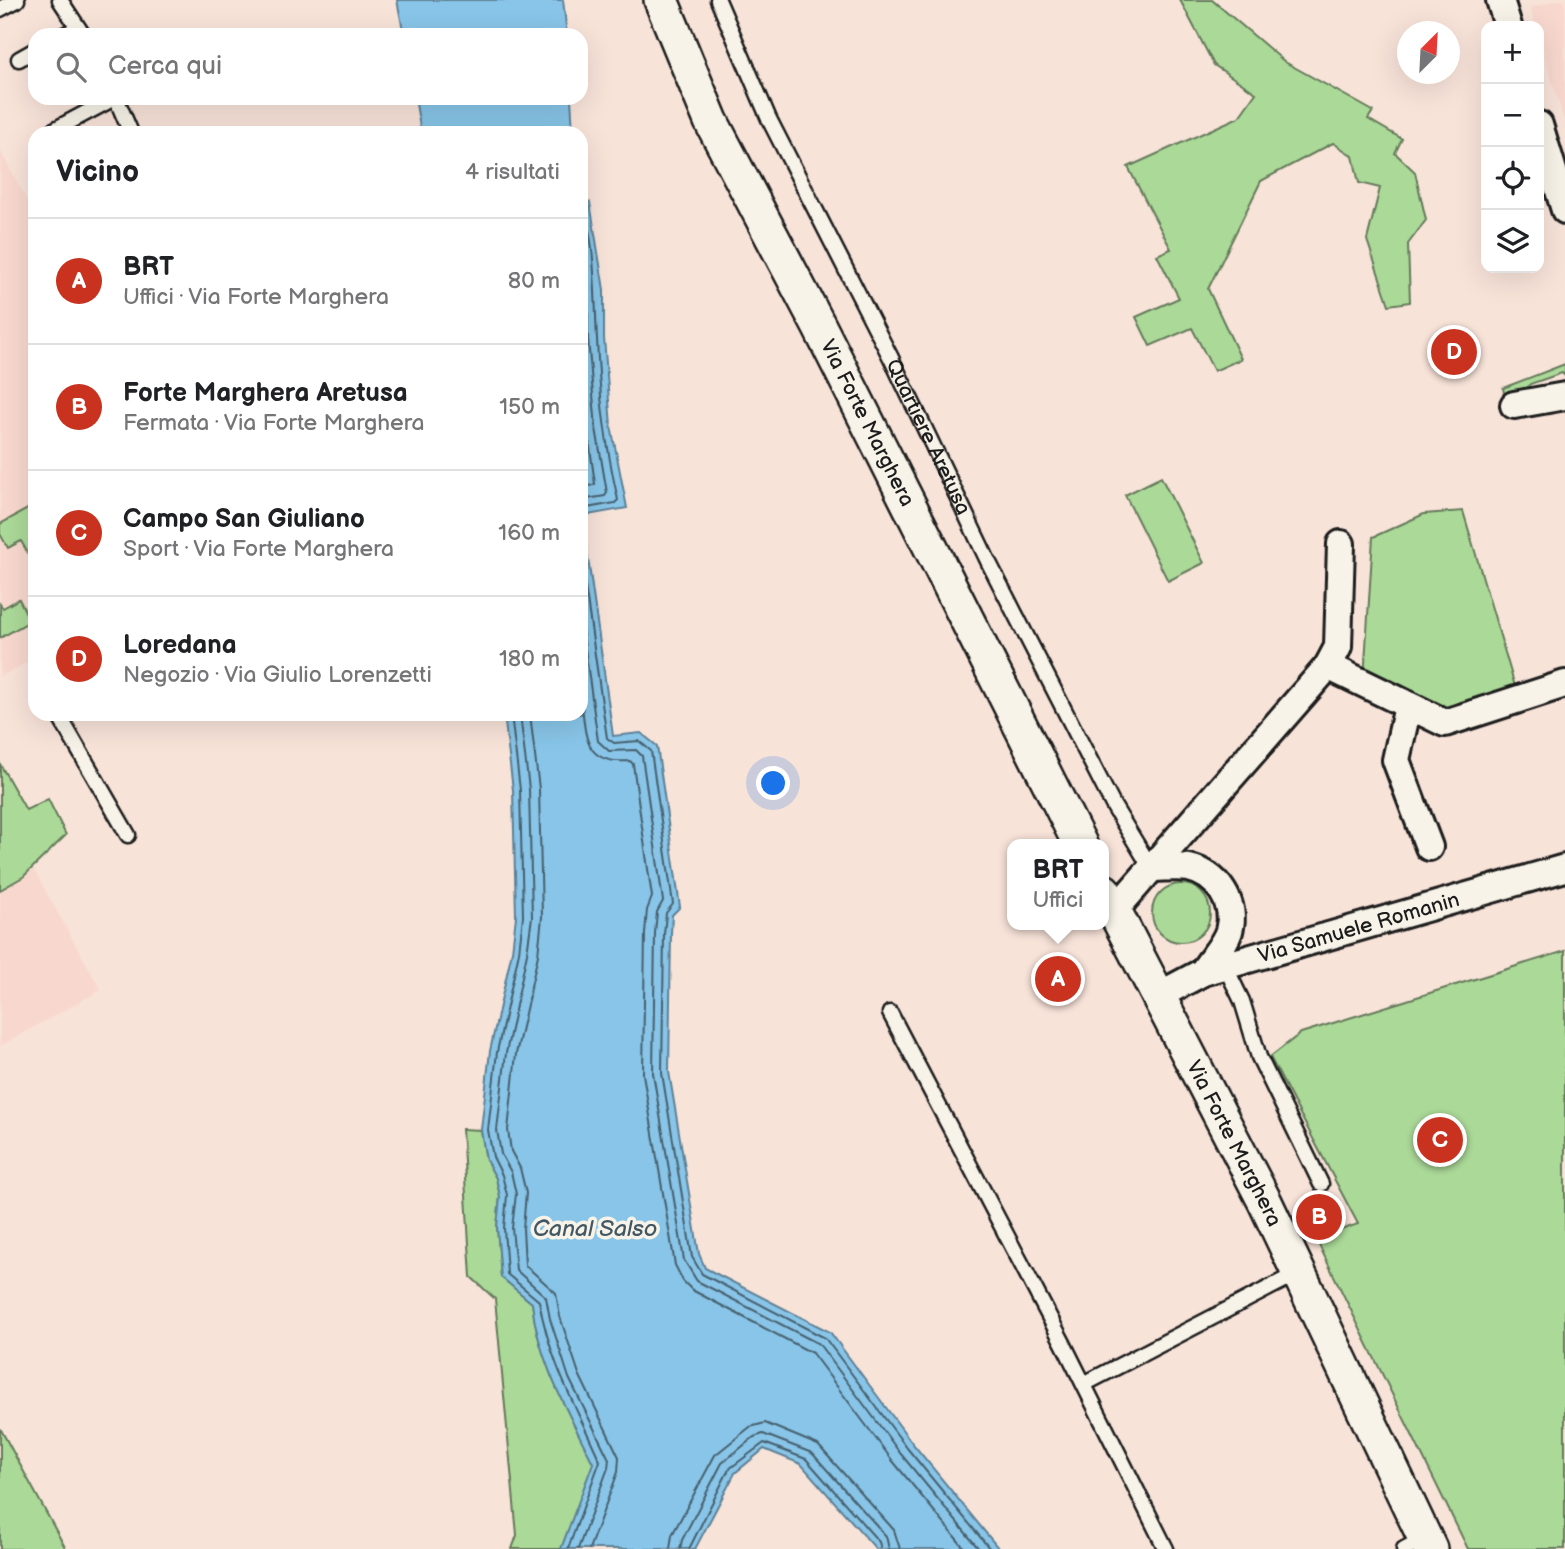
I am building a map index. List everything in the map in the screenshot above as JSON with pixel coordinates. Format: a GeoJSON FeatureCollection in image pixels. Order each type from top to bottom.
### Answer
{"type":"FeatureCollection","features":[{"type":"Feature","properties":{"kind":"street","name":"Via Forte Marghera"},"geometry":{"type":"LineString","coordinates":[[661,0],[711,121],[819,326],[1077,839]]}},
{"type":"Feature","properties":{"kind":"street"},"geometry":{"type":"LineString","coordinates":[[1500,0],[1506,21]]}},
{"type":"Feature","properties":{"kind":"street"},"geometry":{"type":"LineString","coordinates":[[1544,141],[1565,209]]}},
{"type":"Feature","properties":{"kind":"street"},"geometry":{"type":"LineString","coordinates":[[1514,405],[1563,405]]}},
{"type":"Feature","properties":{"kind":"street"},"geometry":{"type":"LineString","coordinates":[[1109,901],[1151,868],[1328,666],[1338,647],[1341,544]]}},
{"type":"Feature","properties":{"kind":"street"},"geometry":{"type":"LineString","coordinates":[[1328,666],[1445,723],[1565,684]]}},
{"type":"Feature","properties":{"kind":"street"},"geometry":{"type":"LineString","coordinates":[[1408,706],[1396,760],[1429,847]]}},
{"type":"Feature","properties":{"kind":"street"},"geometry":{"type":"LineString","coordinates":[[1151,868],[1188,868],[1203,873],[1216,882],[1225,895],[1230,911],[1230,929],[1214,969]]}},
{"type":"Feature","properties":{"kind":"street","name":"Via Samuele Romanin"},"geometry":{"type":"LineString","coordinates":[[1156,997],[1214,969],[1565,868]]}},
{"type":"Feature","properties":{"kind":"street","name":"Via Forte Marghera"},"geometry":{"type":"LineString","coordinates":[[1109,901],[1156,997],[1265,1202],[1420,1545]]}},
{"type":"Feature","properties":{"kind":"lane"},"geometry":{"type":"LineString","coordinates":[[0,9],[17,0]]}},
{"type":"Feature","properties":{"kind":"lane"},"geometry":{"type":"LineString","coordinates":[[60,0],[79,28]]}},
{"type":"Feature","properties":{"kind":"lane","name":"Quartiere Aretusa"},"geometry":{"type":"LineString","coordinates":[[718,0],[769,118],[891,358],[988,561],[1101,783],[1151,868]]}},
{"type":"Feature","properties":{"kind":"lane"},"geometry":{"type":"LineString","coordinates":[[19,59],[28,54]]}},
{"type":"Feature","properties":{"kind":"lane"},"geometry":{"type":"LineString","coordinates":[[62,126],[102,105]]}},
{"type":"Feature","properties":{"kind":"lane"},"geometry":{"type":"LineString","coordinates":[[118,105],[128,126]]}},
{"type":"Feature","properties":{"kind":"lane"},"geometry":{"type":"LineString","coordinates":[[62,721],[128,835]]}},
{"type":"Feature","properties":{"kind":"lane"},"geometry":{"type":"LineString","coordinates":[[1214,969],[1242,1001],[1259,1057],[1321,1184]]}},
{"type":"Feature","properties":{"kind":"lane"},"geometry":{"type":"LineString","coordinates":[[890,1013],[1166,1549]]}},
{"type":"Feature","properties":{"kind":"lane"},"geometry":{"type":"LineString","coordinates":[[1083,1384],[1298,1273]]}},
{"type":"Feature","properties":{"kind":"shaded area"},"geometry":{"type":"Polygon","coordinates":[[[1565,0],[1565,124],[1544,55],[1544,21],[1534,21],[1530,8],[1565,0]]]}},
{"type":"Feature","properties":{"kind":"shaded area"},"geometry":{"type":"Polygon","coordinates":[[[0,150],[28,202],[28,662],[0,677],[0,150]]]}},
{"type":"Feature","properties":{"kind":"shaded area"},"geometry":{"type":"Polygon","coordinates":[[[0,809],[101,990],[0,1046],[0,809]]]}},
{"type":"Feature","properties":{"kind":"green space"},"geometry":{"type":"Polygon","coordinates":[[[1180,0],[1212,0],[1285,62],[1373,111],[1368,119],[1402,139],[1395,153],[1415,172],[1426,220],[1408,244],[1410,302],[1389,305],[1367,240],[1380,188],[1359,183],[1353,156],[1333,143],[1261,181],[1208,289],[1241,359],[1214,371],[1192,328],[1150,346],[1136,317],[1179,298],[1157,255],[1171,249],[1128,167],[1239,117],[1256,93],[1214,65],[1180,0]]]}},
{"type":"Feature","properties":{"kind":"green space"},"geometry":{"type":"Polygon","coordinates":[[[1565,364],[1565,376],[1562,373],[1530,384],[1523,394],[1504,393],[1503,388],[1565,364]]]}},
{"type":"Feature","properties":{"kind":"green space"},"geometry":{"type":"Polygon","coordinates":[[[1161,477],[1204,563],[1168,581],[1125,495],[1161,477]]]}},
{"type":"Feature","properties":{"kind":"green space"},"geometry":{"type":"Polygon","coordinates":[[[28,509],[28,553],[21,541],[8,548],[0,534],[0,524],[28,509]]]}},
{"type":"Feature","properties":{"kind":"green space"},"geometry":{"type":"Polygon","coordinates":[[[1463,511],[1517,693],[1448,716],[1364,679],[1373,537],[1424,514],[1463,511]]]}},
{"type":"Feature","properties":{"kind":"green space"},"geometry":{"type":"Polygon","coordinates":[[[19,599],[28,622],[0,638],[0,604],[3,608],[19,599]]]}},
{"type":"Feature","properties":{"kind":"green space"},"geometry":{"type":"Polygon","coordinates":[[[0,764],[26,810],[48,799],[66,835],[23,877],[0,890],[0,764]]]}},
{"type":"Feature","properties":{"kind":"green space"},"geometry":{"type":"Polygon","coordinates":[[[1181,884],[1192,886],[1205,897],[1210,913],[1208,924],[1197,937],[1181,942],[1170,940],[1157,929],[1152,913],[1154,902],[1165,889],[1181,884]]]}},
{"type":"Feature","properties":{"kind":"green space"},"geometry":{"type":"Polygon","coordinates":[[[1565,951],[1565,1549],[1468,1549],[1316,1239],[1358,1224],[1270,1057],[1301,1033],[1565,951]]]}},
{"type":"Feature","properties":{"kind":"green space"},"geometry":{"type":"Polygon","coordinates":[[[462,1129],[481,1130],[486,1160],[496,1178],[500,1196],[497,1227],[501,1277],[532,1303],[547,1366],[594,1463],[561,1549],[512,1549],[517,1535],[495,1299],[471,1277],[462,1129]]]}},
{"type":"Feature","properties":{"kind":"green space"},"geometry":{"type":"Polygon","coordinates":[[[0,1428],[66,1549],[0,1549],[0,1428]]]}},
{"type":"Feature","properties":{"kind":"water"},"geometry":{"type":"Polygon","coordinates":[[[397,0],[563,0],[566,28],[403,28],[397,0]]]}},
{"type":"Feature","properties":{"kind":"water"},"geometry":{"type":"Polygon","coordinates":[[[416,105],[571,105],[573,126],[420,126],[416,105]]]}},
{"type":"Feature","properties":{"kind":"water","name":"Canal Salso"},"geometry":{"type":"Polygon","coordinates":[[[588,202],[604,290],[604,338],[611,426],[627,508],[588,515],[588,202]]]}},
{"type":"Feature","properties":{"kind":"water","name":"Canal Salso"},"geometry":{"type":"Polygon","coordinates":[[[588,559],[613,736],[641,733],[657,746],[680,907],[672,915],[669,1072],[699,1254],[705,1268],[830,1332],[913,1444],[999,1549],[876,1549],[801,1464],[764,1449],[735,1473],[695,1549],[561,1549],[593,1463],[547,1366],[532,1303],[501,1277],[497,1227],[500,1196],[496,1178],[486,1160],[481,1130],[490,1051],[512,951],[516,916],[513,790],[505,721],[588,721],[588,559]]]}},
{"type":"Feature","properties":{"kind":"place","name":"Loredana"},"geometry":{"type":"Point","coordinates":[1454,352]}},
{"type":"Feature","properties":{"kind":"place","name":"BRT"},"geometry":{"type":"Point","coordinates":[1058,979]}},
{"type":"Feature","properties":{"kind":"place","name":"Campo San Giuliano"},"geometry":{"type":"Point","coordinates":[1440,1140]}},
{"type":"Feature","properties":{"kind":"place","name":"Forte Marghera Aretusa"},"geometry":{"type":"Point","coordinates":[1319,1217]}}]}
